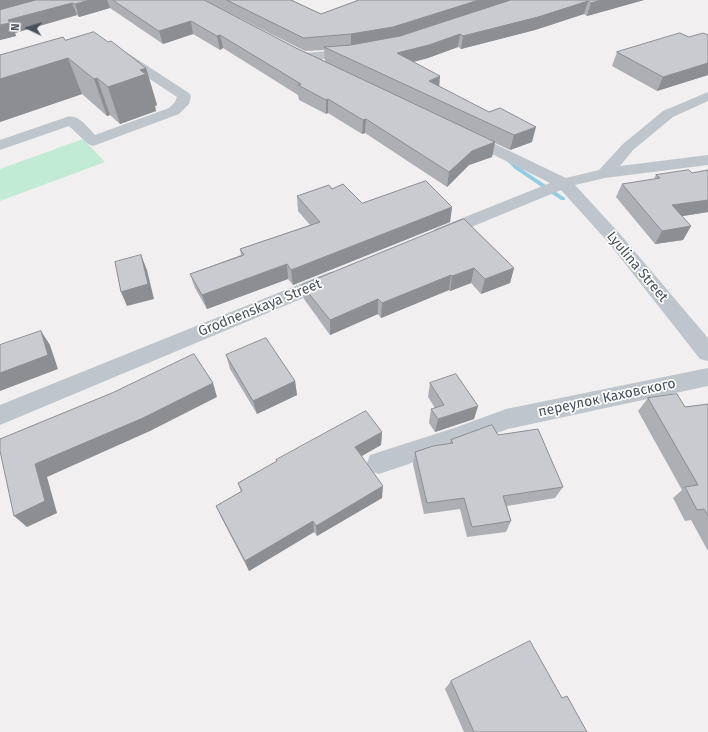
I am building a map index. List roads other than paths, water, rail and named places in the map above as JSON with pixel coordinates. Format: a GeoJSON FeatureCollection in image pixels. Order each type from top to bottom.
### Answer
{"type":"FeatureCollection","features":[{"type":"Feature","properties":{"kind":"street"},"geometry":{"type":"LineString","coordinates":[[289,50],[324,67]]}},
{"type":"Feature","properties":{"kind":"street"},"geometry":{"type":"LineString","coordinates":[[303,57],[365,50]]}},
{"type":"Feature","properties":{"kind":"street"},"geometry":{"type":"LineString","coordinates":[[0,145],[72,120],[93,140],[174,111],[182,104],[184,96],[117,52],[110,52]]}},
{"type":"Feature","properties":{"kind":"street"},"geometry":{"type":"LineString","coordinates":[[605,173],[628,147],[668,114],[708,96]]}},
{"type":"Feature","properties":{"kind":"street"},"geometry":{"type":"LineString","coordinates":[[456,131],[564,183]]}},
{"type":"Feature","properties":{"kind":"street"},"geometry":{"type":"LineString","coordinates":[[425,240],[564,183],[605,173],[708,160]]}},
{"type":"Feature","properties":{"kind":"street","name":"Lyulina Street"},"geometry":{"type":"LineString","coordinates":[[564,183],[614,238],[708,353]]}},
{"type":"Feature","properties":{"kind":"street","name":"Grodnenskaya Street"},"geometry":{"type":"LineString","coordinates":[[0,415],[344,273]]}},
{"type":"Feature","properties":{"kind":"street","name":"переулок Каховского"},"geometry":{"type":"LineString","coordinates":[[379,463],[459,437],[506,419],[708,378]]}},
{"type":"Feature","properties":{"kind":"waterway"},"geometry":{"type":"LineString","coordinates":[[506,157],[517,168],[563,199]]}}]}
